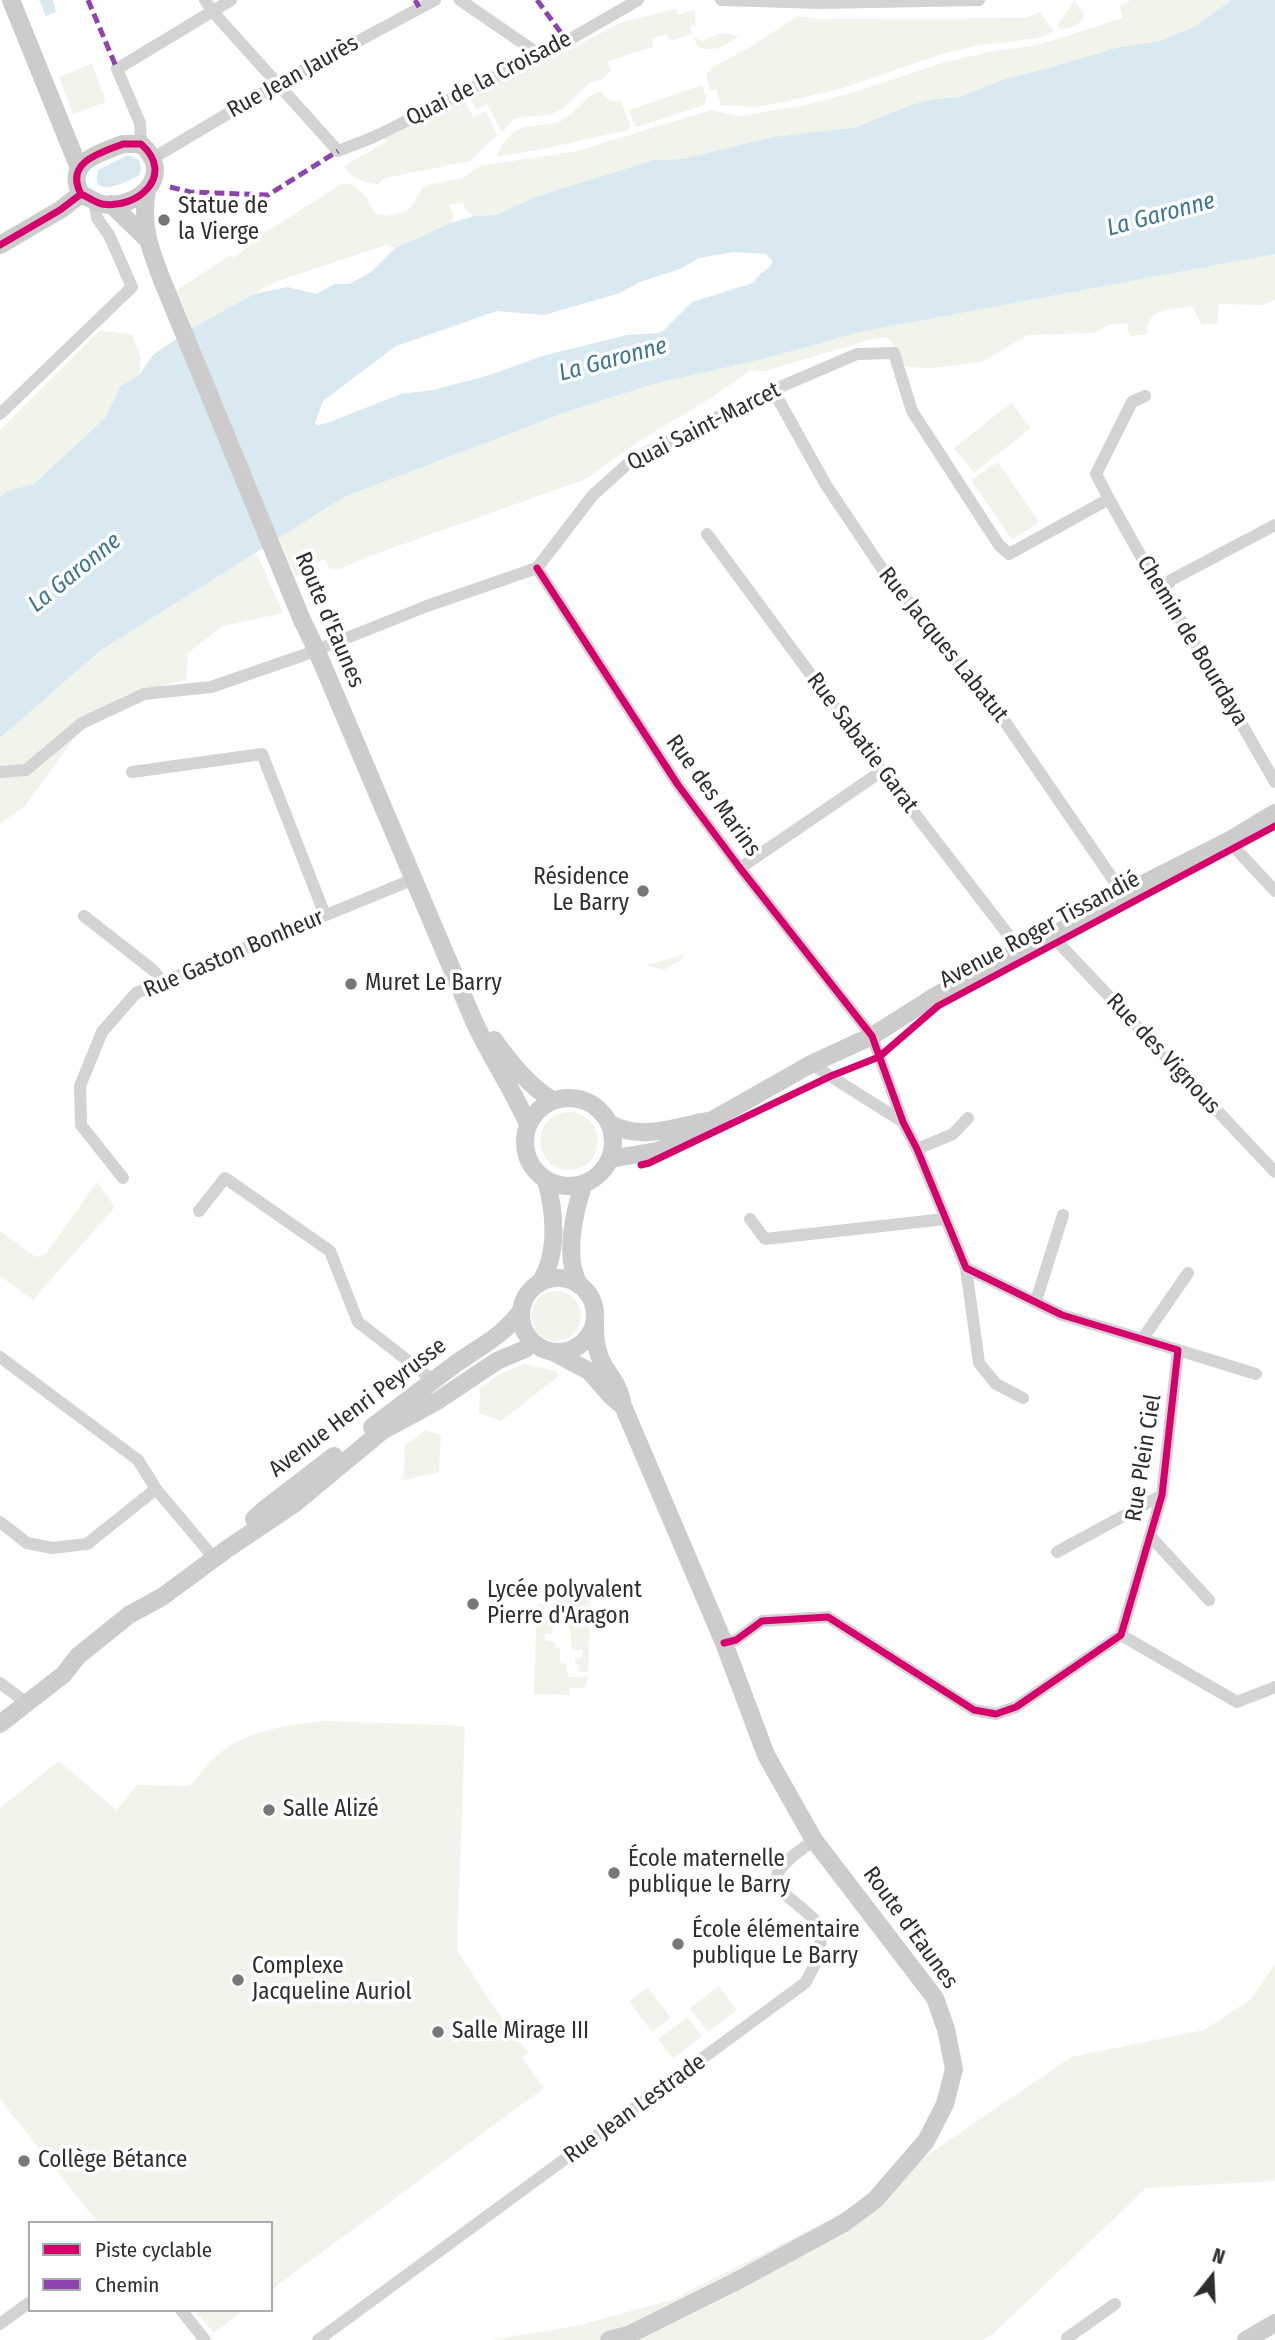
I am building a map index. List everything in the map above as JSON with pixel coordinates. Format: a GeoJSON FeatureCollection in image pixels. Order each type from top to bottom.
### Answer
{"type":"FeatureCollection","features":[{"type":"Feature","properties":{"kind":"main road"},"geometry":{"type":"LineString","coordinates":[[11,0],[79,168]]}},
{"type":"Feature","properties":{"kind":"main road"},"geometry":{"type":"LineString","coordinates":[[68,141],[95,155]]}},
{"type":"Feature","properties":{"kind":"main road"},"geometry":{"type":"LineString","coordinates":[[0,245],[60,209],[101,202],[119,204],[132,199],[147,189],[155,179],[156,168],[147,151],[123,144],[95,155],[79,168],[76,179],[101,202]]}},
{"type":"Feature","properties":{"kind":"main road","name":"Route d'Eaunes"},"geometry":{"type":"LineString","coordinates":[[147,189],[144,218],[146,238],[162,280],[302,620],[472,1019],[516,1097],[528,1124]]}},
{"type":"Feature","properties":{"kind":"main road","name":"Route d'Eaunes"},"geometry":{"type":"LineString","coordinates":[[101,202],[146,238]]}},
{"type":"Feature","properties":{"kind":"main road","name":"Avenue Roger Tissandié"},"geometry":{"type":"LineString","coordinates":[[610,1159],[657,1151],[683,1140],[714,1119],[811,1065],[872,1036],[932,998],[1020,950],[1052,936],[1123,894],[1230,840],[1275,813]]}},
{"type":"Feature","properties":{"kind":"main road","name":"Route d'Eaunes"},"geometry":{"type":"LineString","coordinates":[[472,1019],[530,1084],[552,1100]]}},
{"type":"Feature","properties":{"kind":"main road"},"geometry":{"type":"LineString","coordinates":[[546,1180],[568,1186],[584,1183],[598,1176],[610,1159],[613,1138],[610,1124],[600,1110],[591,1104],[571,1098],[552,1100],[541,1107],[528,1124],[525,1134],[527,1155],[531,1165],[546,1180],[553,1205],[551,1256],[544,1276],[528,1293],[521,1311],[523,1328],[533,1342],[543,1350],[553,1352],[572,1350],[580,1345],[592,1330],[595,1320],[592,1301],[574,1276],[571,1257],[576,1207],[584,1183]]}},
{"type":"Feature","properties":{"kind":"main road","name":"Avenue Roger Tissandié"},"geometry":{"type":"LineString","coordinates":[[610,1124],[636,1133],[655,1133],[714,1119]]}},
{"type":"Feature","properties":{"kind":"main road"},"geometry":{"type":"LineString","coordinates":[[539,1284],[562,1279],[580,1286]]}},
{"type":"Feature","properties":{"kind":"main road","name":"Avenue Henri Peyrusse"},"geometry":{"type":"LineString","coordinates":[[220,1553],[265,1509],[457,1363],[497,1337],[521,1311]]}},
{"type":"Feature","properties":{"kind":"main road","name":"Route d'Eaunes"},"geometry":{"type":"LineString","coordinates":[[595,1320],[596,1344],[601,1360],[619,1387],[623,1406],[724,1643],[766,1755],[814,1840],[935,1998],[946,2029],[954,2069],[944,2104],[926,2141],[875,2200],[844,2224],[735,2282],[628,2334],[609,2340]]}},
{"type":"Feature","properties":{"kind":"main road","name":"Avenue Henri Peyrusse"},"geometry":{"type":"LineString","coordinates":[[0,1724],[63,1675],[85,1664],[136,1624],[162,1597],[220,1553],[293,1504],[382,1431],[438,1401],[497,1361],[525,1349],[533,1342]]}},
{"type":"Feature","properties":{"kind":"main road","name":"Route d'Eaunes"},"geometry":{"type":"LineString","coordinates":[[553,1352],[589,1371],[623,1406]]}},
{"type":"Feature","properties":{"kind":"main road"},"geometry":{"type":"LineString","coordinates":[[1246,2340],[1275,2323]]}},
{"type":"Feature","properties":{"kind":"street"},"geometry":{"type":"LineString","coordinates":[[205,0],[278,84]]}},
{"type":"Feature","properties":{"kind":"street","name":"Rue Jean Jaurès"},"geometry":{"type":"LineString","coordinates":[[147,151],[435,0]]}},
{"type":"Feature","properties":{"kind":"street"},"geometry":{"type":"LineString","coordinates":[[460,0],[540,55]]}},
{"type":"Feature","properties":{"kind":"street","name":"Quai de la Croisade"},"geometry":{"type":"LineString","coordinates":[[278,84],[338,151],[374,138],[540,55],[638,0]]}},
{"type":"Feature","properties":{"kind":"street"},"geometry":{"type":"LineString","coordinates":[[721,0],[979,0]]}},
{"type":"Feature","properties":{"kind":"street"},"geometry":{"type":"LineString","coordinates":[[147,151],[140,123],[117,69],[227,1]]}},
{"type":"Feature","properties":{"kind":"street"},"geometry":{"type":"LineString","coordinates":[[101,202],[97,218],[109,235]]}},
{"type":"Feature","properties":{"kind":"street"},"geometry":{"type":"LineString","coordinates":[[1,410],[132,287],[109,235],[101,202]]}},
{"type":"Feature","properties":{"kind":"street","name":"Quai Saint-Marcet"},"geometry":{"type":"LineString","coordinates":[[537,568],[593,495],[633,459],[774,390],[858,354],[894,353],[912,411],[999,545],[1009,554],[1109,499]]}},
{"type":"Feature","properties":{"kind":"street","name":"Rue Jacques Labatut"},"geometry":{"type":"LineString","coordinates":[[774,390],[826,485],[881,568],[1001,716],[1123,894]]}},
{"type":"Feature","properties":{"kind":"street","name":"Chemin de Bourdaya"},"geometry":{"type":"LineString","coordinates":[[1145,396],[1132,402],[1096,474],[1153,578],[1275,782]]}},
{"type":"Feature","properties":{"kind":"street"},"geometry":{"type":"LineString","coordinates":[[1163,591],[1171,580],[1275,525]]}},
{"type":"Feature","properties":{"kind":"street","name":"Rue Sabatie Garat"},"geometry":{"type":"LineString","coordinates":[[706,534],[882,771],[1020,950]]}},
{"type":"Feature","properties":{"kind":"street"},"geometry":{"type":"LineString","coordinates":[[0,772],[26,770],[82,723],[144,694],[211,687],[426,606],[537,568]]}},
{"type":"Feature","properties":{"kind":"street","name":"Rue des Marins"},"geometry":{"type":"LineString","coordinates":[[537,568],[678,785],[872,1036]]}},
{"type":"Feature","properties":{"kind":"street"},"geometry":{"type":"LineString","coordinates":[[132,772],[262,754],[325,915]]}},
{"type":"Feature","properties":{"kind":"street"},"geometry":{"type":"LineString","coordinates":[[740,868],[882,771]]}},
{"type":"Feature","properties":{"kind":"street"},"geometry":{"type":"LineString","coordinates":[[1230,840],[1275,891]]}},
{"type":"Feature","properties":{"kind":"street","name":"Rue Gaston Bonheur"},"geometry":{"type":"LineString","coordinates":[[123,1178],[81,1125],[80,1086],[103,1032],[136,993],[414,879]]}},
{"type":"Feature","properties":{"kind":"street"},"geometry":{"type":"LineString","coordinates":[[84,916],[153,970],[163,982]]}},
{"type":"Feature","properties":{"kind":"street","name":"Rue des Vignous"},"geometry":{"type":"LineString","coordinates":[[1052,936],[1275,1172]]}},
{"type":"Feature","properties":{"kind":"street"},"geometry":{"type":"LineString","coordinates":[[872,1036],[903,1122],[917,1149],[965,1268],[979,1363],[996,1384],[1023,1398]]}},
{"type":"Feature","properties":{"kind":"street"},"geometry":{"type":"LineString","coordinates":[[811,1065],[903,1122]]}},
{"type":"Feature","properties":{"kind":"street"},"geometry":{"type":"LineString","coordinates":[[917,1149],[953,1134],[968,1118]]}},
{"type":"Feature","properties":{"kind":"street"},"geometry":{"type":"LineString","coordinates":[[199,1210],[225,1178],[330,1251],[358,1322],[434,1381]]}},
{"type":"Feature","properties":{"kind":"street"},"geometry":{"type":"LineString","coordinates":[[1036,1301],[1063,1215]]}},
{"type":"Feature","properties":{"kind":"street"},"geometry":{"type":"LineString","coordinates":[[750,1219],[765,1239],[945,1219]]}},
{"type":"Feature","properties":{"kind":"street"},"geometry":{"type":"LineString","coordinates":[[965,1268],[1062,1315],[1256,1374]]}},
{"type":"Feature","properties":{"kind":"street"},"geometry":{"type":"LineString","coordinates":[[1143,1338],[1188,1273]]}},
{"type":"Feature","properties":{"kind":"street","name":"Rue Plein Ciel"},"geometry":{"type":"LineString","coordinates":[[1121,1635],[1162,1495],[1178,1350]]}},
{"type":"Feature","properties":{"kind":"street"},"geometry":{"type":"LineString","coordinates":[[0,1357],[138,1460],[156,1489],[220,1553]]}},
{"type":"Feature","properties":{"kind":"street"},"geometry":{"type":"LineString","coordinates":[[0,1522],[27,1544],[52,1548],[87,1544],[156,1489]]}},
{"type":"Feature","properties":{"kind":"street"},"geometry":{"type":"LineString","coordinates":[[1057,1552],[1162,1495]]}},
{"type":"Feature","properties":{"kind":"street"},"geometry":{"type":"LineString","coordinates":[[1151,1537],[1209,1600]]}},
{"type":"Feature","properties":{"kind":"street"},"geometry":{"type":"LineString","coordinates":[[724,1643],[736,1640],[762,1621],[828,1617],[974,1710],[996,1714],[1016,1707],[1121,1635],[1237,1702],[1275,1687]]}},
{"type":"Feature","properties":{"kind":"street"},"geometry":{"type":"LineString","coordinates":[[0,1683],[27,1703]]}},
{"type":"Feature","properties":{"kind":"street","name":"Rue Jean Lestrade"},"geometry":{"type":"LineString","coordinates":[[318,2340],[805,1983],[817,1960],[820,1930],[805,1909],[778,1888],[776,1881],[780,1869],[814,1840]]}},
{"type":"Feature","properties":{"kind":"street"},"geometry":{"type":"LineString","coordinates":[[0,2324],[28,2303]]}},
{"type":"Feature","properties":{"kind":"street"},"geometry":{"type":"LineString","coordinates":[[1069,2340],[1067,2338],[1115,2304]]}},
{"type":"Feature","properties":{"kind":"street"},"geometry":{"type":"LineString","coordinates":[[183,2312],[205,2340]]}},
{"type":"Feature","properties":{"kind":"shaded area"},"geometry":{"type":"Polygon","coordinates":[[[1074,0],[1085,15],[1078,24],[1061,30],[1058,25],[1074,0]]]}},
{"type":"Feature","properties":{"kind":"shaded area"},"geometry":{"type":"Polygon","coordinates":[[[1131,0],[1232,0],[1196,26],[1160,41],[1116,48],[1005,79],[960,97],[934,99],[911,105],[857,127],[773,137],[683,159],[654,160],[535,197],[496,215],[474,216],[464,208],[464,203],[449,205],[454,215],[451,223],[395,248],[386,245],[275,282],[192,328],[177,290],[231,255],[234,258],[260,236],[343,183],[353,185],[359,190],[376,214],[386,216],[405,212],[428,185],[463,178],[480,166],[577,151],[711,110],[740,116],[805,105],[942,63],[998,50],[1035,46],[1123,18],[1120,6],[1131,0]]]}},
{"type":"Feature","properties":{"kind":"shaded area"},"geometry":{"type":"Polygon","coordinates":[[[676,9],[678,15],[694,10],[696,25],[690,27],[694,37],[702,41],[721,33],[740,36],[714,49],[698,46],[692,34],[670,41],[666,34],[652,38],[653,47],[608,61],[611,71],[601,80],[589,83],[564,108],[552,114],[514,119],[502,132],[487,104],[476,109],[470,98],[479,94],[478,91],[557,56],[622,22],[676,9]]]}},
{"type":"Feature","properties":{"kind":"shaded area"},"geometry":{"type":"Polygon","coordinates":[[[1040,12],[1054,32],[1037,38],[976,46],[942,54],[843,88],[784,102],[754,107],[721,105],[716,89],[710,90],[706,75],[713,67],[798,16],[818,19],[1025,18],[1040,12]]]}},
{"type":"Feature","properties":{"kind":"shaded area"},"geometry":{"type":"Polygon","coordinates":[[[92,64],[106,102],[73,114],[59,77],[92,64]]]}},
{"type":"Feature","properties":{"kind":"shaded area"},"geometry":{"type":"Polygon","coordinates":[[[702,85],[706,97],[704,105],[637,127],[634,125],[629,110],[702,85]]]}},
{"type":"Feature","properties":{"kind":"shaded area"},"geometry":{"type":"Polygon","coordinates":[[[601,91],[610,100],[621,101],[630,126],[628,130],[497,156],[505,141],[518,130],[561,121],[590,96],[601,91]]]}},
{"type":"Feature","properties":{"kind":"shaded area"},"geometry":{"type":"Polygon","coordinates":[[[464,98],[473,117],[486,111],[497,135],[470,161],[385,178],[378,184],[358,179],[344,166],[386,142],[383,137],[464,98]]]}},
{"type":"Feature","properties":{"kind":"shaded area"},"geometry":{"type":"Polygon","coordinates":[[[1275,254],[1275,300],[1263,305],[1219,304],[1217,323],[1202,325],[1192,306],[1156,314],[1151,318],[1147,334],[1131,336],[1127,323],[1109,325],[1093,333],[1028,335],[981,362],[932,368],[907,367],[900,362],[894,345],[887,338],[876,338],[765,371],[751,370],[714,396],[639,441],[586,479],[356,561],[343,568],[329,568],[325,559],[316,563],[320,572],[295,576],[279,538],[344,497],[569,411],[657,383],[763,359],[860,332],[1275,254]]]}},
{"type":"Feature","properties":{"kind":"shaded area"},"geometry":{"type":"Polygon","coordinates":[[[100,330],[132,335],[141,357],[139,375],[121,386],[105,418],[34,484],[7,491],[0,497],[0,430],[100,330]]]}},
{"type":"Feature","properties":{"kind":"shaded area"},"geometry":{"type":"Polygon","coordinates":[[[1011,403],[1031,428],[974,473],[954,448],[1011,403]]]}},
{"type":"Feature","properties":{"kind":"shaded area"},"geometry":{"type":"Polygon","coordinates":[[[998,462],[1039,522],[1012,540],[971,480],[998,462]]]}},
{"type":"Feature","properties":{"kind":"shaded area"},"geometry":{"type":"Polygon","coordinates":[[[256,552],[283,613],[223,626],[188,653],[186,680],[128,694],[91,715],[25,806],[0,824],[0,738],[101,650],[256,552]]]}},
{"type":"Feature","properties":{"kind":"shaded area"},"geometry":{"type":"Polygon","coordinates":[[[686,954],[664,970],[647,965],[686,954]]]}},
{"type":"Feature","properties":{"kind":"shaded area"},"geometry":{"type":"Polygon","coordinates":[[[563,1112],[575,1112],[590,1120],[598,1135],[598,1147],[590,1162],[575,1170],[563,1170],[548,1162],[540,1147],[540,1135],[548,1120],[563,1112]]]}},
{"type":"Feature","properties":{"kind":"shaded area"},"geometry":{"type":"Polygon","coordinates":[[[97,1182],[115,1207],[33,1300],[0,1276],[0,1231],[36,1257],[45,1255],[97,1182]]]}},
{"type":"Feature","properties":{"kind":"shaded area"},"geometry":{"type":"Polygon","coordinates":[[[556,1291],[574,1298],[581,1316],[574,1334],[556,1341],[538,1334],[531,1316],[538,1298],[556,1291]]]}},
{"type":"Feature","properties":{"kind":"shaded area"},"geometry":{"type":"Polygon","coordinates":[[[524,1364],[556,1371],[559,1376],[501,1421],[479,1413],[480,1388],[503,1373],[524,1364]]]}},
{"type":"Feature","properties":{"kind":"shaded area"},"geometry":{"type":"Polygon","coordinates":[[[425,1430],[441,1435],[439,1472],[403,1480],[405,1446],[425,1430]]]}},
{"type":"Feature","properties":{"kind":"shaded area"},"geometry":{"type":"Polygon","coordinates":[[[554,1588],[591,1590],[588,1672],[579,1672],[579,1665],[575,1664],[575,1658],[582,1658],[583,1650],[572,1649],[570,1627],[566,1627],[565,1619],[557,1619],[557,1611],[569,1611],[569,1605],[557,1604],[554,1588]]]}},
{"type":"Feature","properties":{"kind":"shaded area"},"geometry":{"type":"Polygon","coordinates":[[[537,1603],[545,1603],[542,1618],[550,1619],[549,1626],[553,1626],[552,1634],[545,1633],[545,1640],[556,1642],[555,1648],[560,1649],[560,1663],[567,1664],[568,1677],[588,1677],[585,1688],[570,1688],[570,1695],[534,1694],[537,1603]]]}},
{"type":"Feature","properties":{"kind":"shaded area","name":"Complexe Jacqueline Auriol"},"geometry":{"type":"Polygon","coordinates":[[[325,1721],[465,1726],[457,1950],[496,2010],[528,2052],[522,2058],[544,2088],[273,2289],[273,2221],[96,2221],[0,2099],[0,1808],[59,1761],[116,1810],[137,1785],[190,1786],[208,1764],[236,1743],[264,1731],[325,1721]]]}},
{"type":"Feature","properties":{"kind":"shaded area"},"geometry":{"type":"Polygon","coordinates":[[[1275,1964],[1275,2181],[1146,2188],[994,2333],[983,2340],[490,2340],[581,2325],[674,2299],[844,2212],[1071,2057],[1204,2030],[1251,1999],[1275,1964]]]}},
{"type":"Feature","properties":{"kind":"shaded area"},"geometry":{"type":"Polygon","coordinates":[[[719,1986],[737,2010],[708,2032],[690,2008],[719,1986]]]}},
{"type":"Feature","properties":{"kind":"shaded area"},"geometry":{"type":"Polygon","coordinates":[[[648,1987],[671,2018],[652,2032],[629,2001],[648,1987]]]}},
{"type":"Feature","properties":{"kind":"shaded area"},"geometry":{"type":"Polygon","coordinates":[[[687,2017],[702,2036],[673,2059],[658,2039],[687,2017]]]}},
{"type":"Feature","properties":{"kind":"shaded area"},"geometry":{"type":"Polygon","coordinates":[[[196,2312],[241,2312],[214,2333],[196,2312]]]}},
{"type":"Feature","properties":{"kind":"water"},"geometry":{"type":"Polygon","coordinates":[[[39,0],[53,0],[56,12],[46,16],[39,0]]]}},
{"type":"Feature","properties":{"kind":"water","name":"La Garonne"},"geometry":{"type":"Polygon","coordinates":[[[1232,0],[1275,0],[1275,254],[860,332],[763,359],[657,383],[569,411],[344,497],[101,650],[0,738],[0,497],[7,491],[34,484],[105,418],[121,386],[139,375],[154,354],[192,328],[254,294],[288,287],[316,294],[335,284],[349,284],[370,273],[395,248],[451,223],[474,216],[496,215],[535,197],[654,160],[683,159],[773,137],[857,127],[911,105],[934,99],[960,97],[1005,79],[1116,48],[1160,41],[1196,26],[1232,0]],[[734,252],[699,258],[680,269],[640,282],[620,293],[544,315],[497,311],[396,346],[323,401],[315,423],[327,423],[401,394],[433,390],[490,375],[542,356],[627,335],[658,333],[692,302],[753,283],[773,261],[766,254],[734,252]]]}},
{"type":"Feature","properties":{"kind":"water"},"geometry":{"type":"Polygon","coordinates":[[[126,156],[139,160],[139,175],[111,187],[99,185],[98,170],[126,156]]]}},
{"type":"Feature","properties":{"kind":"marked path"},"geometry":{"type":"LineString","coordinates":[[88,0],[117,69]]}},
{"type":"Feature","properties":{"kind":"marked path"},"geometry":{"type":"LineString","coordinates":[[415,0],[419,7]]}},
{"type":"Feature","properties":{"kind":"marked path"},"geometry":{"type":"LineString","coordinates":[[537,0],[567,41]]}},
{"type":"Feature","properties":{"kind":"marked path"},"geometry":{"type":"LineString","coordinates":[[170,187],[190,192],[268,195],[338,151]]}},
{"type":"Feature","properties":{"kind":"cycle path"},"geometry":{"type":"LineString","coordinates":[[123,144],[141,144],[151,156],[155,168],[148,188],[128,202],[115,204],[102,204],[81,194],[77,183],[81,166],[95,155],[123,144]]}},
{"type":"Feature","properties":{"kind":"cycle path"},"geometry":{"type":"LineString","coordinates":[[0,245],[60,210],[81,194]]}},
{"type":"Feature","properties":{"kind":"cycle path"},"geometry":{"type":"LineString","coordinates":[[537,568],[678,785],[872,1036],[903,1122],[917,1149],[966,1268],[1062,1315],[1178,1350],[1162,1495],[1121,1635],[1016,1707],[996,1714],[974,1710],[828,1617],[762,1621],[736,1640],[724,1643]]}},
{"type":"Feature","properties":{"kind":"cycle path"},"geometry":{"type":"LineString","coordinates":[[641,1165],[831,1076],[879,1057],[938,1006],[1275,826]]}},
{"type":"Feature","properties":{"kind":"place","name":"Statue de la Vierge"},"geometry":{"type":"Point","coordinates":[164,220]}},
{"type":"Feature","properties":{"kind":"place","name":"Résidence Le Barry"},"geometry":{"type":"Point","coordinates":[643,891]}},
{"type":"Feature","properties":{"kind":"place","name":"Muret Le Barry"},"geometry":{"type":"Point","coordinates":[351,984]}},
{"type":"Feature","properties":{"kind":"place","name":"Lycée polyvalent Pierre d'Aragon"},"geometry":{"type":"Point","coordinates":[473,1604]}},
{"type":"Feature","properties":{"kind":"place","name":"Salle Alizé"},"geometry":{"type":"Point","coordinates":[269,1810]}},
{"type":"Feature","properties":{"kind":"place","name":"École maternelle publique le Barry"},"geometry":{"type":"Point","coordinates":[614,1873]}},
{"type":"Feature","properties":{"kind":"place","name":"École élémentaire publique Le Barry"},"geometry":{"type":"Point","coordinates":[678,1944]}},
{"type":"Feature","properties":{"kind":"place","name":"Complexe Jacqueline Auriol"},"geometry":{"type":"Point","coordinates":[238,1980]}},
{"type":"Feature","properties":{"kind":"place","name":"Salle Mirage III"},"geometry":{"type":"Point","coordinates":[438,2032]}},
{"type":"Feature","properties":{"kind":"place","name":"Collège Bétance"},"geometry":{"type":"Point","coordinates":[24,2161]}}]}
